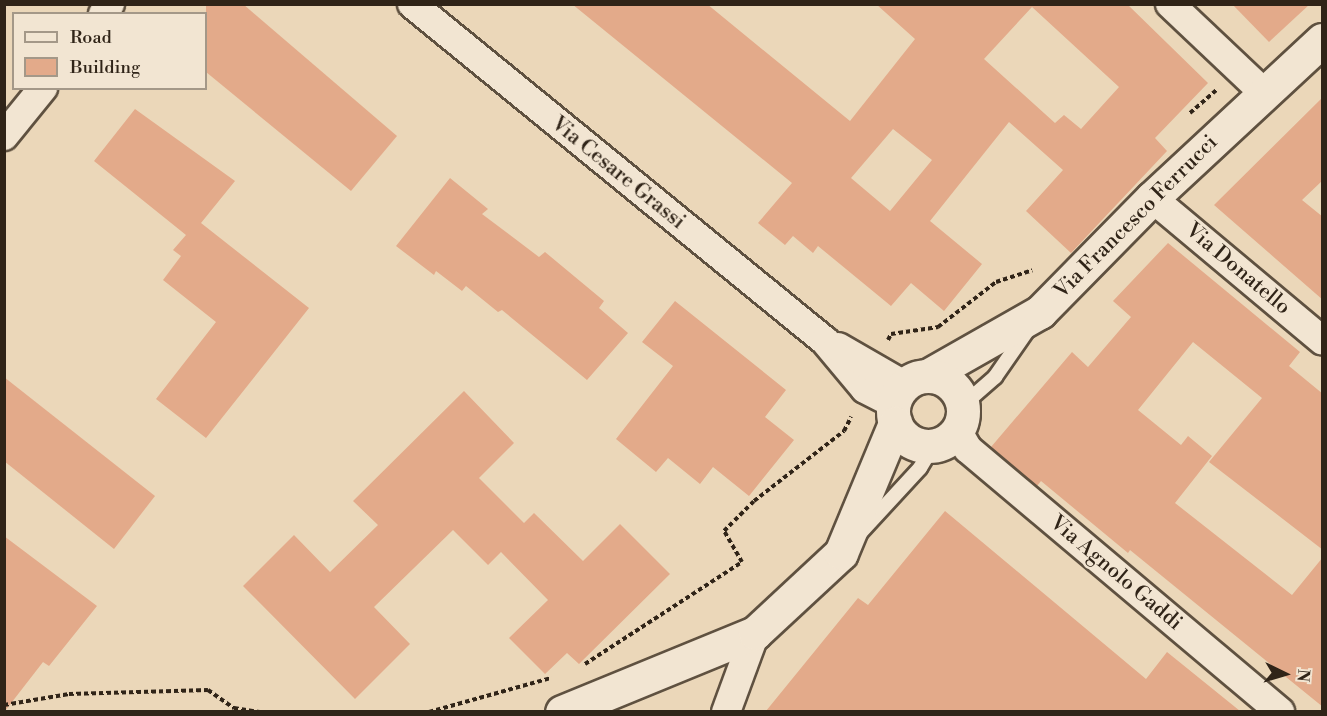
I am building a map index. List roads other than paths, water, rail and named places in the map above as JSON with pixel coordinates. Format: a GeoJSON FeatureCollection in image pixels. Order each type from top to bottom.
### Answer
{"type":"FeatureCollection","features":[{"type":"Feature","properties":{"kind":"street","name":"Via Cesare Grassi"},"geometry":{"type":"LineString","coordinates":[[412,4],[825,341],[906,397]]}},
{"type":"Feature","properties":{"kind":"street"},"geometry":{"type":"LineString","coordinates":[[1170,4],[1264,93]]}},
{"type":"Feature","properties":{"kind":"street","name":"Via Francesco Ferrucci"},"geometry":{"type":"LineString","coordinates":[[1040,312],[1152,198],[1323,40]]}},
{"type":"Feature","properties":{"kind":"street"},"geometry":{"type":"LineString","coordinates":[[4,136],[41,90]]}},
{"type":"Feature","properties":{"kind":"street","name":"Via Donatello"},"geometry":{"type":"LineString","coordinates":[[1152,198],[1323,340]]}},
{"type":"Feature","properties":{"kind":"street"},"geometry":{"type":"LineString","coordinates":[[841,553],[906,397],[1040,312]]}},
{"type":"Feature","properties":{"kind":"street"},"geometry":{"type":"LineString","coordinates":[[952,384],[951,427],[909,440],[906,397],[952,384]]}},
{"type":"Feature","properties":{"kind":"street","name":"Via Agnolo Gaddi"},"geometry":{"type":"LineString","coordinates":[[951,427],[968,448],[1280,711]]}},
{"type":"Feature","properties":{"kind":"street","name":"Via Francesco Ferrucci"},"geometry":{"type":"LineString","coordinates":[[562,711],[755,633],[841,553]]}},
{"type":"Feature","properties":{"kind":"street"},"geometry":{"type":"LineString","coordinates":[[726,711],[755,633]]}},
{"type":"Feature","properties":{"kind":"lane","name":"Via Francesco Ferrucci"},"geometry":{"type":"LineString","coordinates":[[841,553],[920,468],[951,427],[995,377],[1040,312]]}}]}
